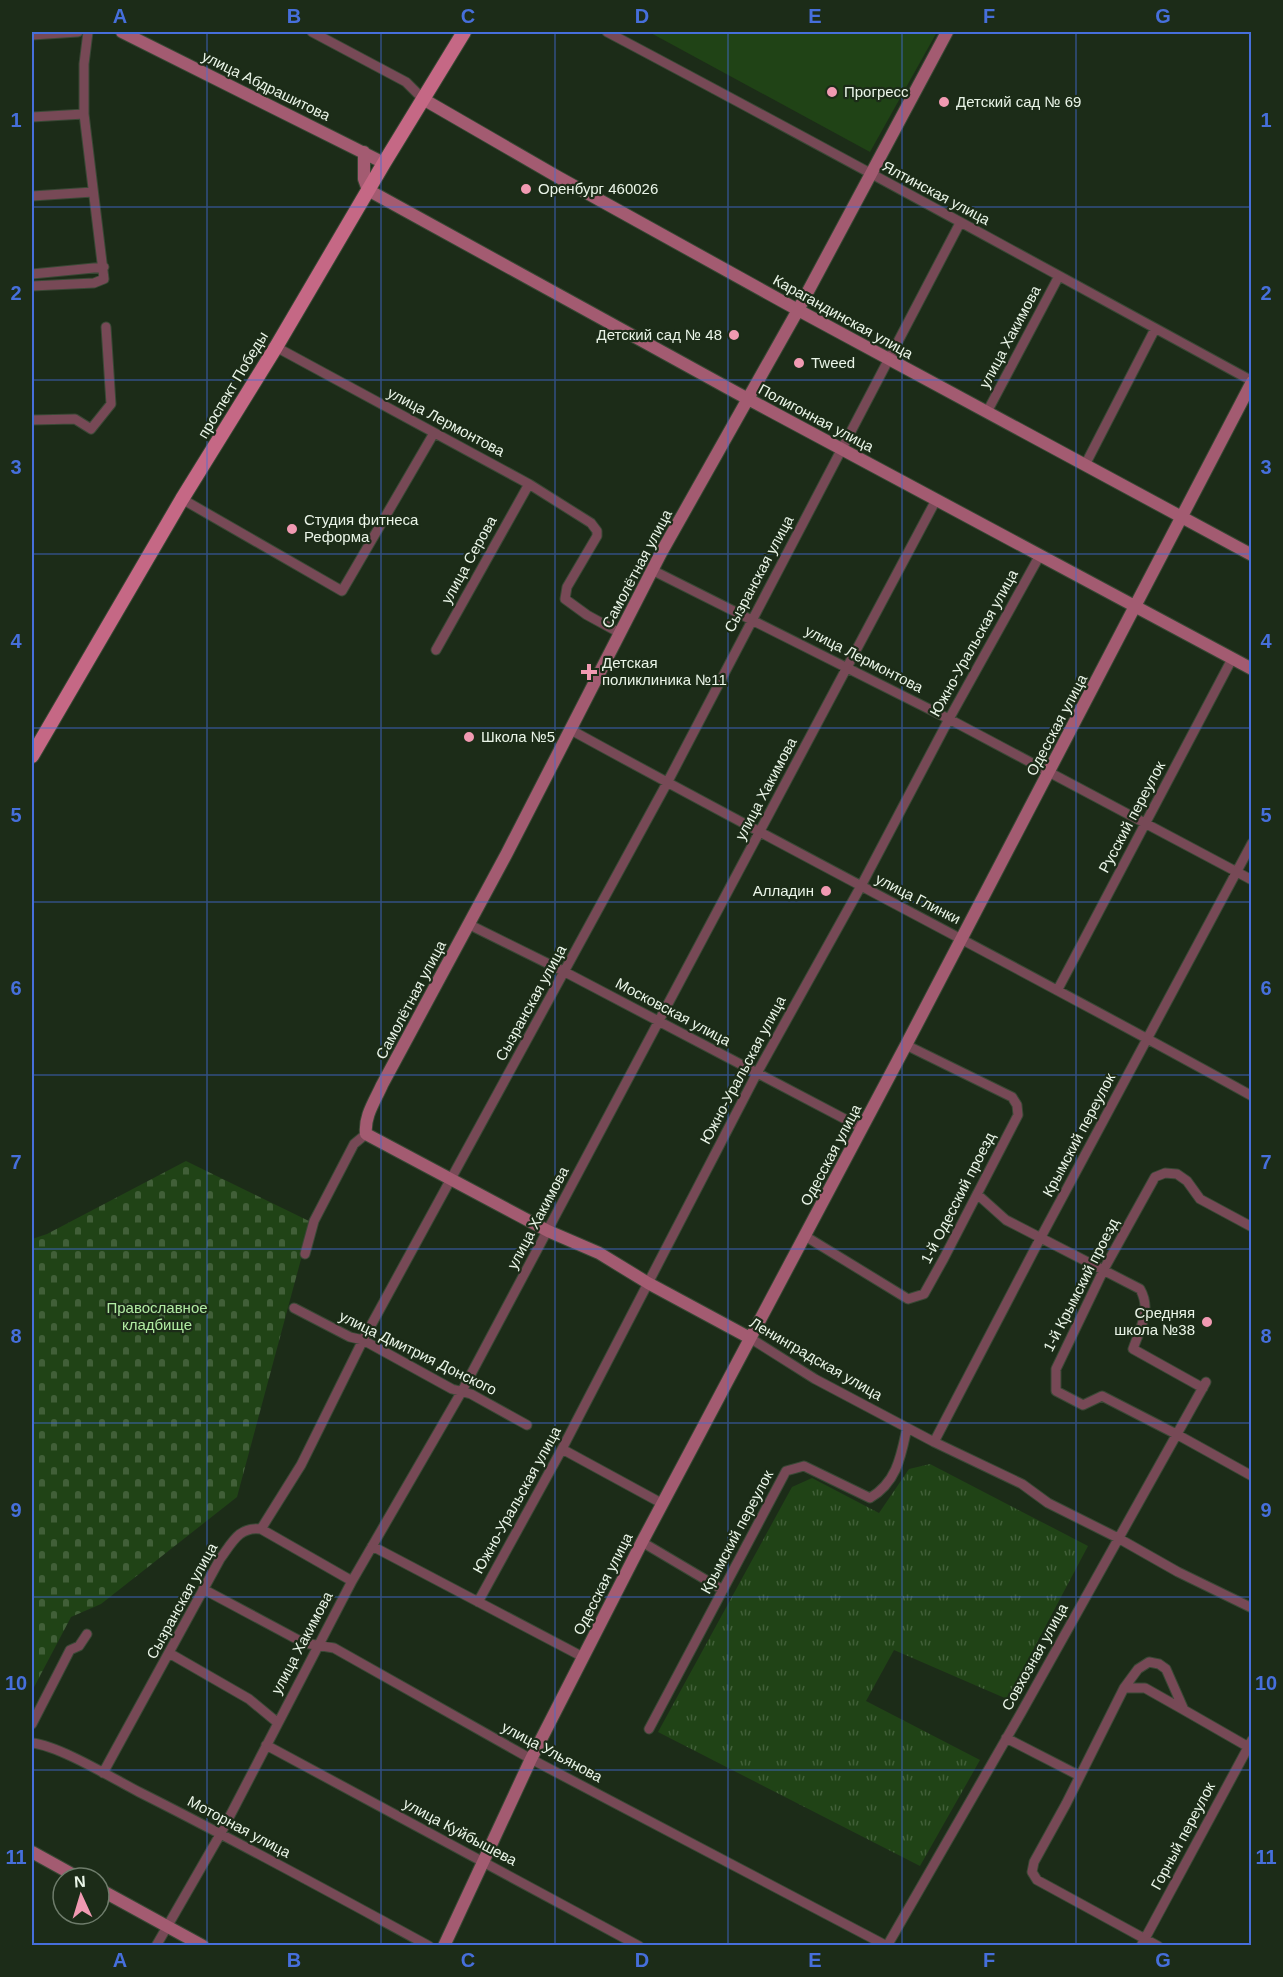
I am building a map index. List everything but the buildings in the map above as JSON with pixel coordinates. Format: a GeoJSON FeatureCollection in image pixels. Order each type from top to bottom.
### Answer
{"type":"FeatureCollection","features":[{"type":"Feature","properties":{"kind":"main road","name":"проспект Победы"},"geometry":{"type":"LineString","coordinates":[[32,756],[182,499],[276,347],[464,32]]}},
{"type":"Feature","properties":{"kind":"street"},"geometry":{"type":"LineString","coordinates":[[32,34],[78,32]]}},
{"type":"Feature","properties":{"kind":"street"},"geometry":{"type":"LineString","coordinates":[[32,286],[94,283],[104,279],[84,114],[84,64],[87,32]]}},
{"type":"Feature","properties":{"kind":"street","name":"улица Абдрашитова"},"geometry":{"type":"LineString","coordinates":[[122,32],[384,163]]}},
{"type":"Feature","properties":{"kind":"street"},"geometry":{"type":"LineString","coordinates":[[312,32],[325,34],[406,82],[423,99]]}},
{"type":"Feature","properties":{"kind":"street","name":"Ялтинская улица"},"geometry":{"type":"LineString","coordinates":[[607,32],[789,127],[1251,381]]}},
{"type":"Feature","properties":{"kind":"street","name":"Самолётная улица"},"geometry":{"type":"LineString","coordinates":[[305,1254],[314,1221],[354,1144],[366,1134],[365,1125],[372,1106],[571,730],[652,570],[798,310],[947,32]]}},
{"type":"Feature","properties":{"kind":"street","name":"Карагандинская улица"},"geometry":{"type":"LineString","coordinates":[[423,99],[508,150],[798,310],[1251,555]]}},
{"type":"Feature","properties":{"kind":"street"},"geometry":{"type":"LineString","coordinates":[[32,117],[84,114]]}},
{"type":"Feature","properties":{"kind":"street"},"geometry":{"type":"LineString","coordinates":[[364,152],[364,179],[368,190]]}},
{"type":"Feature","properties":{"kind":"street","name":"Полигонная улица"},"geometry":{"type":"LineString","coordinates":[[368,190],[842,450],[1251,669]]}},
{"type":"Feature","properties":{"kind":"street"},"geometry":{"type":"LineString","coordinates":[[32,196],[93,192]]}},
{"type":"Feature","properties":{"kind":"street","name":"Сызранская улица"},"geometry":{"type":"LineString","coordinates":[[103,1773],[220,1559],[240,1534],[250,1528],[261,1529],[301,1466],[363,1340],[667,783],[960,223]]}},
{"type":"Feature","properties":{"kind":"street"},"geometry":{"type":"LineString","coordinates":[[32,274],[104,267]]}},
{"type":"Feature","properties":{"kind":"street","name":"улица Хакимова"},"geometry":{"type":"LineString","coordinates":[[987,412],[1059,276]]}},
{"type":"Feature","properties":{"kind":"street"},"geometry":{"type":"LineString","coordinates":[[32,420],[75,419],[91,429],[111,404],[106,327]]}},
{"type":"Feature","properties":{"kind":"street"},"geometry":{"type":"LineString","coordinates":[[1084,465],[1155,329]]}},
{"type":"Feature","properties":{"kind":"street","name":"улица Лермонтова"},"geometry":{"type":"LineString","coordinates":[[276,347],[529,484],[591,523],[597,531],[594,543],[567,587],[565,598],[587,615],[620,633]]}},
{"type":"Feature","properties":{"kind":"street","name":"Одесская улица"},"geometry":{"type":"LineString","coordinates":[[444,1946],[531,1759],[642,1542],[906,1045],[1182,518],[1251,381]]}},
{"type":"Feature","properties":{"kind":"street"},"geometry":{"type":"LineString","coordinates":[[182,499],[342,591],[434,433]]}},
{"type":"Feature","properties":{"kind":"street","name":"улица Серова"},"geometry":{"type":"LineString","coordinates":[[436,650],[529,484]]}},
{"type":"Feature","properties":{"kind":"street","name":"улица Хакимова"},"geometry":{"type":"LineString","coordinates":[[156,1946],[221,1833],[352,1581],[462,1391],[936,500]]}},
{"type":"Feature","properties":{"kind":"street","name":"Южно-Уральская улица"},"geometry":{"type":"LineString","coordinates":[[478,1602],[562,1449],[757,1073],[1040,555]]}},
{"type":"Feature","properties":{"kind":"street","name":"улица Лермонтова"},"geometry":{"type":"LineString","coordinates":[[652,570],[949,718],[1251,880]]}},
{"type":"Feature","properties":{"kind":"street","name":"Русский переулок"},"geometry":{"type":"LineString","coordinates":[[1058,989],[1232,659]]}},
{"type":"Feature","properties":{"kind":"street","name":"улица Глинки"},"geometry":{"type":"LineString","coordinates":[[571,730],[760,833],[1058,989],[1251,1096]]}},
{"type":"Feature","properties":{"kind":"street","name":"Крымский переулок"},"geometry":{"type":"LineString","coordinates":[[934,1442],[1251,843]]}},
{"type":"Feature","properties":{"kind":"street","name":"Московская улица"},"geometry":{"type":"LineString","coordinates":[[468,924],[565,972],[862,1128]]}},
{"type":"Feature","properties":{"kind":"street","name":"1-й Одесский проезд"},"geometry":{"type":"LineString","coordinates":[[805,1236],[908,1299],[917,1297],[927,1289],[1018,1115],[1017,1105],[1012,1097],[906,1045]]}},
{"type":"Feature","properties":{"kind":"street","name":"Ленинградская улица"},"geometry":{"type":"LineString","coordinates":[[366,1134],[548,1231],[599,1253],[648,1283],[750,1338],[815,1379],[934,1442],[1022,1484],[1048,1503],[1251,1608]]}},
{"type":"Feature","properties":{"kind":"street","name":"1-й Крымский проезд"},"geometry":{"type":"LineString","coordinates":[[1178,1435],[1102,1396],[1083,1405],[1056,1391],[1056,1369],[1104,1269],[1155,1177],[1165,1173],[1177,1174],[1187,1181],[1200,1199],[1251,1227]]}},
{"type":"Feature","properties":{"kind":"street"},"geometry":{"type":"LineString","coordinates":[[977,1194],[1006,1220],[1104,1269]]}},
{"type":"Feature","properties":{"kind":"street","name":"Совхозная улица"},"geometry":{"type":"LineString","coordinates":[[887,1946],[1178,1435],[1204,1385],[1133,1349],[1147,1305],[1140,1289],[1104,1269]]}},
{"type":"Feature","properties":{"kind":"street","name":"улица Дмитрия Донского"},"geometry":{"type":"LineString","coordinates":[[294,1308],[350,1337],[363,1340],[452,1389],[471,1394],[527,1425]]}},
{"type":"Feature","properties":{"kind":"street","name":"Крымский переулок"},"geometry":{"type":"LineString","coordinates":[[649,1729],[786,1471],[804,1466],[870,1498],[882,1491],[892,1479],[907,1428]]}},
{"type":"Feature","properties":{"kind":"street"},"geometry":{"type":"LineString","coordinates":[[1178,1435],[1251,1476]]}},
{"type":"Feature","properties":{"kind":"street"},"geometry":{"type":"LineString","coordinates":[[562,1449],[663,1504]]}},
{"type":"Feature","properties":{"kind":"street"},"geometry":{"type":"LineString","coordinates":[[261,1529],[352,1581]]}},
{"type":"Feature","properties":{"kind":"street"},"geometry":{"type":"LineString","coordinates":[[642,1542],[723,1590]]}},
{"type":"Feature","properties":{"kind":"street"},"geometry":{"type":"LineString","coordinates":[[372,1546],[583,1657]]}},
{"type":"Feature","properties":{"kind":"street","name":"улица Ульянова"},"geometry":{"type":"LineString","coordinates":[[203,1589],[304,1643],[334,1648],[531,1759],[887,1946]]}},
{"type":"Feature","properties":{"kind":"street"},"geometry":{"type":"LineString","coordinates":[[32,1724],[70,1650],[79,1646],[87,1634]]}},
{"type":"Feature","properties":{"kind":"street"},"geometry":{"type":"LineString","coordinates":[[170,1653],[249,1699],[278,1722]]}},
{"type":"Feature","properties":{"kind":"street"},"geometry":{"type":"LineString","coordinates":[[1158,1946],[1143,1942],[1037,1880],[1032,1872],[1034,1862],[1124,1688],[1138,1669],[1149,1662],[1159,1664],[1166,1669],[1184,1710]]}},
{"type":"Feature","properties":{"kind":"street"},"geometry":{"type":"LineString","coordinates":[[1124,1688],[1145,1688],[1250,1745]]}},
{"type":"Feature","properties":{"kind":"street"},"geometry":{"type":"LineString","coordinates":[[1006,1738],[1080,1776]]}},
{"type":"Feature","properties":{"kind":"street","name":"Моторная улица"},"geometry":{"type":"LineString","coordinates":[[32,1743],[44,1744],[221,1833],[429,1946]]}},
{"type":"Feature","properties":{"kind":"street","name":"улица Куйбышева"},"geometry":{"type":"LineString","coordinates":[[266,1745],[639,1946]]}},
{"type":"Feature","properties":{"kind":"street","name":"Горный переулок"},"geometry":{"type":"LineString","coordinates":[[1143,1942],[1250,1745]]}},
{"type":"Feature","properties":{"kind":"street"},"geometry":{"type":"LineString","coordinates":[[32,1852],[57,1866]]}},
{"type":"Feature","properties":{"kind":"street"},"geometry":{"type":"LineString","coordinates":[[111,1896],[203,1946]]}},
{"type":"Feature","properties":{"kind":"green space","name":"Прогресс"},"geometry":{"type":"Polygon","coordinates":[[[649,32],[937,32],[870,152],[649,32]]]}},
{"type":"Feature","properties":{"kind":"green space","name":"Православное кладбище"},"geometry":{"type":"Polygon","coordinates":[[[186,1161],[311,1222],[237,1497],[101,1604],[71,1617],[32,1691],[32,1239],[47,1234],[186,1161]]]}},
{"type":"Feature","properties":{"kind":"green space"},"geometry":{"type":"Polygon","coordinates":[[[930,1464],[1088,1546],[1007,1699],[894,1650],[866,1701],[980,1760],[920,1866],[658,1732],[792,1487],[812,1478],[879,1513],[909,1469],[930,1464]]]}},
{"type":"Feature","properties":{"kind":"place","name":"Прогресс"},"geometry":{"type":"Point","coordinates":[832,92]}},
{"type":"Feature","properties":{"kind":"place","name":"Детский сад № 69"},"geometry":{"type":"Point","coordinates":[944,102]}},
{"type":"Feature","properties":{"kind":"place","name":"Оренбург 460026"},"geometry":{"type":"Point","coordinates":[526,189]}},
{"type":"Feature","properties":{"kind":"place","name":"Детский сад № 48"},"geometry":{"type":"Point","coordinates":[734,335]}},
{"type":"Feature","properties":{"kind":"place","name":"Tweed"},"geometry":{"type":"Point","coordinates":[799,363]}},
{"type":"Feature","properties":{"kind":"place","name":"Студия фитнеса Реформа"},"geometry":{"type":"Point","coordinates":[292,529]}},
{"type":"Feature","properties":{"kind":"place","name":"Детская поликлиника №11"},"geometry":{"type":"Point","coordinates":[589,672]}},
{"type":"Feature","properties":{"kind":"place","name":"Школа №5"},"geometry":{"type":"Point","coordinates":[469,737]}},
{"type":"Feature","properties":{"kind":"place","name":"Алладин"},"geometry":{"type":"Point","coordinates":[826,891]}},
{"type":"Feature","properties":{"kind":"place","name":"Средняя школа №38"},"geometry":{"type":"Point","coordinates":[1207,1322]}}]}
